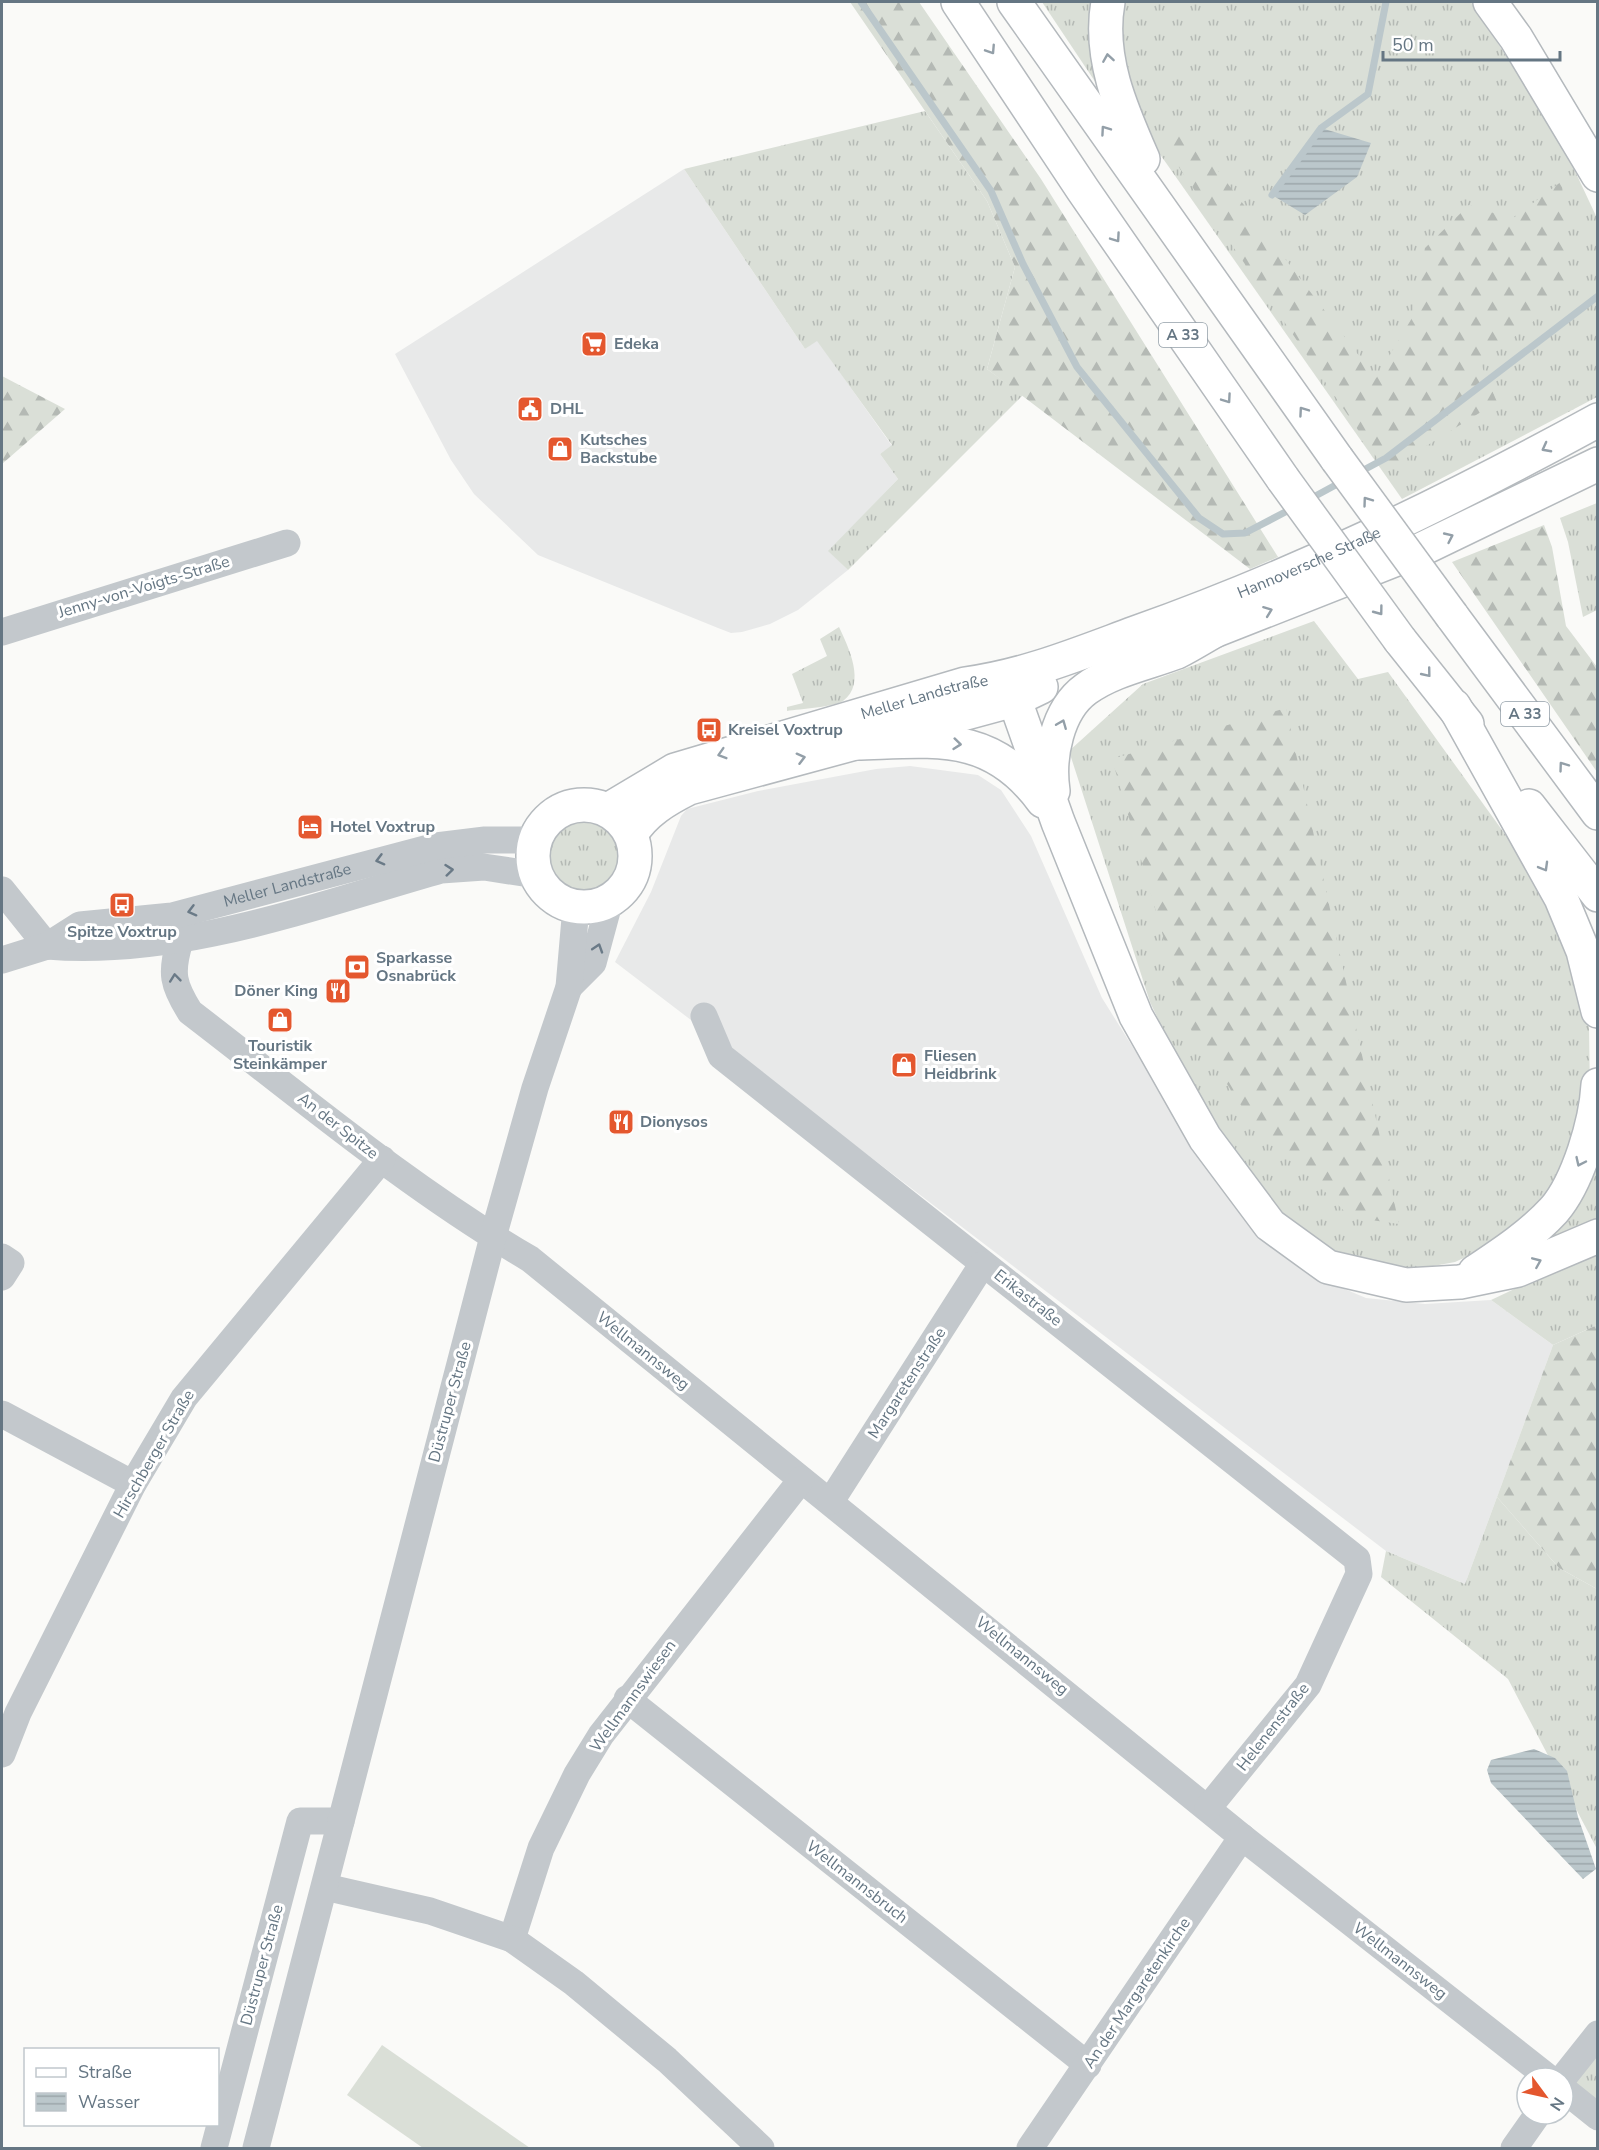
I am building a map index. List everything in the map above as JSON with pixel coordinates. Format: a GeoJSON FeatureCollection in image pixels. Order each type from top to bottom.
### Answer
{"type":"FeatureCollection","features":[{"type":"Feature","properties":{"kind":"main road","name":"A 33"},"geometry":{"type":"LineString","coordinates":[[958,2],[1083,190],[1283,479],[1400,640],[1454,706],[1598,895]]}},
{"type":"Feature","properties":{"kind":"main road","name":"A 33"},"geometry":{"type":"LineString","coordinates":[[1014,2],[1337,459],[1598,813]]}},
{"type":"Feature","properties":{"kind":"main road"},"geometry":{"type":"LineString","coordinates":[[1108,2],[1105,21],[1107,60],[1122,111],[1175,229]]}},
{"type":"Feature","properties":{"kind":"main road"},"geometry":{"type":"LineString","coordinates":[[1490,2],[1516,38],[1598,176]]}},
{"type":"Feature","properties":{"kind":"main road","name":"Hannoversche Straße"},"geometry":{"type":"LineString","coordinates":[[1010,689],[1394,527],[1598,420]]}},
{"type":"Feature","properties":{"kind":"main road","name":"Hannoversche Straße"},"geometry":{"type":"LineString","coordinates":[[1010,689],[1033,690],[1177,638],[1214,632],[1422,549],[1598,464]]}},
{"type":"Feature","properties":{"kind":"main road"},"geometry":{"type":"LineString","coordinates":[[1058,822],[1052,787],[1053,754],[1059,729],[1068,708],[1093,685],[1180,650],[1214,632]]}},
{"type":"Feature","properties":{"kind":"main road","name":"Meller Landstraße"},"geometry":{"type":"LineString","coordinates":[[608,810],[653,781],[718,755],[965,684],[1010,689]]}},
{"type":"Feature","properties":{"kind":"main road"},"geometry":{"type":"LineString","coordinates":[[1010,689],[1058,822],[1136,1016],[1205,1138],[1270,1225],[1328,1267],[1406,1285],[1461,1282],[1518,1270],[1598,1236]]}},
{"type":"Feature","properties":{"kind":"main road","name":"Meller Landstraße"},"geometry":{"type":"LineString","coordinates":[[631,834],[638,822],[666,800],[689,788],[856,743],[1010,689]]}},
{"type":"Feature","properties":{"kind":"main road"},"geometry":{"type":"LineString","coordinates":[[1454,706],[1561,898],[1583,951],[1598,1011]]}},
{"type":"Feature","properties":{"kind":"main road"},"geometry":{"type":"LineString","coordinates":[[856,743],[924,741],[984,750],[1007,762],[1025,777],[1058,822]]}},
{"type":"Feature","properties":{"kind":"main road"},"geometry":{"type":"LineString","coordinates":[[586,805],[608,810],[621,820],[631,834],[635,849],[630,878],[610,900],[594,907],[576,907],[559,902],[545,891],[536,875],[532,858],[534,840],[541,827],[564,808],[586,805]]}},
{"type":"Feature","properties":{"kind":"main road"},"geometry":{"type":"LineString","coordinates":[[1461,1282],[1510,1249],[1555,1209],[1583,1158],[1597,1101],[1598,1086]]}},
{"type":"Feature","properties":{"kind":"street","name":"Jenny-von-Voigts-Straße"},"geometry":{"type":"LineString","coordinates":[[2,632],[287,543]]}},
{"type":"Feature","properties":{"kind":"street","name":"Meller Landstraße"},"geometry":{"type":"LineString","coordinates":[[2,960],[47,946],[80,925],[171,916],[436,846],[485,840],[534,840]]}},
{"type":"Feature","properties":{"kind":"street","name":"Meller Landstraße"},"geometry":{"type":"LineString","coordinates":[[47,946],[86,949],[180,942],[441,870],[484,867],[536,875]]}},
{"type":"Feature","properties":{"kind":"street"},"geometry":{"type":"LineString","coordinates":[[2,890],[47,946]]}},
{"type":"Feature","properties":{"kind":"street","name":"Düstruper Straße"},"geometry":{"type":"LineString","coordinates":[[570,987],[593,963],[610,900]]}},
{"type":"Feature","properties":{"kind":"street","name":"Düstruper Straße"},"geometry":{"type":"LineString","coordinates":[[256,2148],[493,1237],[535,1088],[570,987],[576,907]]}},
{"type":"Feature","properties":{"kind":"street","name":"An der Spitze"},"geometry":{"type":"LineString","coordinates":[[180,942],[173,963],[176,989],[190,1012],[381,1159],[493,1237]]}},
{"type":"Feature","properties":{"kind":"street","name":"Erikastraße"},"geometry":{"type":"LineString","coordinates":[[704,1016],[721,1056],[982,1265],[997,1272],[1357,1559],[1359,1574]]}},
{"type":"Feature","properties":{"kind":"street","name":"Hirschberger Straße"},"geometry":{"type":"LineString","coordinates":[[2,1754],[18,1713],[133,1484],[184,1398],[381,1159]]}},
{"type":"Feature","properties":{"kind":"street","name":"Wellmannsweg"},"geometry":{"type":"LineString","coordinates":[[493,1237],[530,1259],[801,1480],[831,1501],[1242,1837],[1534,2066]]}},
{"type":"Feature","properties":{"kind":"street"},"geometry":{"type":"LineString","coordinates":[[2,1257],[11,1263],[2,1277]]}},
{"type":"Feature","properties":{"kind":"street","name":"Margaretenstraße"},"geometry":{"type":"LineString","coordinates":[[831,1501],[982,1265]]}},
{"type":"Feature","properties":{"kind":"street"},"geometry":{"type":"LineString","coordinates":[[2,1414],[133,1484]]}},
{"type":"Feature","properties":{"kind":"street","name":"Wellmannswiesen"},"geometry":{"type":"LineString","coordinates":[[512,1939],[542,1848],[577,1774],[627,1699],[801,1480]]}},
{"type":"Feature","properties":{"kind":"street","name":"Helenenstraße"},"geometry":{"type":"LineString","coordinates":[[1208,1808],[1308,1685],[1359,1574]]}},
{"type":"Feature","properties":{"kind":"street","name":"Wellmannsbruch"},"geometry":{"type":"LineString","coordinates":[[627,1699],[1088,2065]]}},
{"type":"Feature","properties":{"kind":"street","name":"Düstruper Straße"},"geometry":{"type":"LineString","coordinates":[[214,2148],[300,1821],[341,1821]]}},
{"type":"Feature","properties":{"kind":"street","name":"An der Margaretenkirche"},"geometry":{"type":"LineString","coordinates":[[1030,2148],[1242,1837]]}},
{"type":"Feature","properties":{"kind":"street"},"geometry":{"type":"LineString","coordinates":[[325,1887],[430,1911],[512,1939],[574,1983],[667,2060],[761,2148]]}},
{"type":"Feature","properties":{"kind":"street"},"geometry":{"type":"LineString","coordinates":[[1573,2066],[1598,2034]]}},
{"type":"Feature","properties":{"kind":"street"},"geometry":{"type":"LineString","coordinates":[[1575,2099],[1598,2117]]}},
{"type":"Feature","properties":{"kind":"street"},"geometry":{"type":"LineString","coordinates":[[1514,2148],[1530,2126]]}},
{"type":"Feature","properties":{"kind":"shaded area"},"geometry":{"type":"Polygon","coordinates":[[[684,169],[805,349],[817,340],[892,446],[880,454],[898,479],[829,551],[848,570],[798,610],[770,624],[742,632],[731,633],[538,555],[474,494],[451,460],[395,354],[684,169]]]}},
{"type":"Feature","properties":{"kind":"shaded area"},"geometry":{"type":"Polygon","coordinates":[[[910,766],[978,775],[1001,790],[1031,836],[1102,998],[1201,1156],[1260,1234],[1309,1274],[1366,1298],[1425,1304],[1491,1300],[1553,1345],[1465,1584],[1386,1551],[615,962],[651,892],[681,816],[687,809],[758,791],[876,769],[910,766]]]}},
{"type":"Feature","properties":{"kind":"green space"},"geometry":{"type":"Polygon","coordinates":[[[850,2],[919,2],[1041,179],[1278,557],[1250,569],[987,369],[1015,267],[987,201],[850,2]]]}},
{"type":"Feature","properties":{"kind":"green space"},"geometry":{"type":"Polygon","coordinates":[[[1042,2],[1093,2],[1100,89],[1042,2]]]}},
{"type":"Feature","properties":{"kind":"green space"},"geometry":{"type":"Polygon","coordinates":[[[1117,2],[1471,2],[1559,137],[1597,218],[1597,397],[1402,499],[1131,113],[1117,2]]]}},
{"type":"Feature","properties":{"kind":"green space"},"geometry":{"type":"Polygon","coordinates":[[[925,111],[987,201],[1015,267],[987,369],[1023,395],[848,570],[828,551],[898,479],[880,454],[892,445],[817,341],[805,349],[684,169],[925,111]]]}},
{"type":"Feature","properties":{"kind":"green space"},"geometry":{"type":"Polygon","coordinates":[[[1190,127],[1215,167],[1376,378],[1412,318],[1425,248],[1469,205],[1512,219],[1562,181],[1567,285],[1529,326],[1480,362],[1497,402],[1386,471],[1163,144],[1190,127]]]}},
{"type":"Feature","properties":{"kind":"green space"},"geometry":{"type":"Polygon","coordinates":[[[2,376],[65,409],[2,464],[2,376]]]}},
{"type":"Feature","properties":{"kind":"green space"},"geometry":{"type":"Polygon","coordinates":[[[1597,503],[1597,610],[1583,617],[1568,542],[1560,518],[1597,503]]]}},
{"type":"Feature","properties":{"kind":"green space"},"geometry":{"type":"Polygon","coordinates":[[[1544,525],[1552,547],[1566,626],[1597,667],[1597,772],[1452,562],[1544,525]]]}},
{"type":"Feature","properties":{"kind":"green space"},"geometry":{"type":"Polygon","coordinates":[[[1314,621],[1358,679],[1388,672],[1533,873],[1567,944],[1589,1027],[1590,1095],[1548,1203],[1507,1238],[1455,1262],[1412,1270],[1365,1266],[1321,1246],[1294,1226],[1249,1176],[1177,1059],[1150,1002],[1069,751],[1143,684],[1314,621]]]}},
{"type":"Feature","properties":{"kind":"green space"},"geometry":{"type":"Polygon","coordinates":[[[839,627],[851,654],[855,675],[850,694],[843,701],[832,705],[787,711],[787,707],[803,703],[792,674],[827,656],[820,639],[839,627]]]}},
{"type":"Feature","properties":{"kind":"green space"},"geometry":{"type":"Polygon","coordinates":[[[1286,708],[1399,1224],[1350,1217],[1244,1110],[1189,1026],[1112,759],[1286,708]]]}},
{"type":"Feature","properties":{"kind":"green space"},"geometry":{"type":"Polygon","coordinates":[[[584,822],[597,825],[608,832],[615,843],[618,856],[615,869],[608,880],[597,887],[584,890],[571,887],[560,880],[553,869],[550,856],[553,843],[560,832],[571,825],[584,822]]]}},
{"type":"Feature","properties":{"kind":"green space"},"geometry":{"type":"Polygon","coordinates":[[[1597,1085],[1597,1236],[1510,1249],[1555,1209],[1597,1085]]]}},
{"type":"Feature","properties":{"kind":"green space"},"geometry":{"type":"Polygon","coordinates":[[[1597,1250],[1597,1325],[1553,1345],[1491,1300],[1597,1250]]]}},
{"type":"Feature","properties":{"kind":"green space"},"geometry":{"type":"Polygon","coordinates":[[[1597,1325],[1597,1589],[1559,1568],[1497,1497],[1553,1345],[1597,1325]]]}},
{"type":"Feature","properties":{"kind":"green space"},"geometry":{"type":"Polygon","coordinates":[[[1497,1497],[1559,1568],[1597,1589],[1597,1849],[1508,1679],[1381,1577],[1386,1551],[1465,1584],[1497,1497]]]}},
{"type":"Feature","properties":{"kind":"green space"},"geometry":{"type":"Polygon","coordinates":[[[1597,2034],[1597,2117],[1575,2099],[1575,2070],[1597,2034]]]}},
{"type":"Feature","properties":{"kind":"green space"},"geometry":{"type":"Polygon","coordinates":[[[382,2045],[530,2148],[423,2148],[347,2095],[382,2045]]]}},
{"type":"Feature","properties":{"kind":"water"},"geometry":{"type":"Polygon","coordinates":[[[1321,128],[1371,143],[1357,177],[1305,215],[1272,195],[1321,128]]]}},
{"type":"Feature","properties":{"kind":"water"},"geometry":{"type":"Polygon","coordinates":[[[1534,1749],[1555,1758],[1567,1771],[1578,1817],[1596,1869],[1583,1879],[1491,1783],[1487,1770],[1491,1760],[1534,1749]]]}},
{"type":"Feature","properties":{"kind":"waterway"},"geometry":{"type":"LineString","coordinates":[[861,2],[991,191],[1023,264],[1077,367],[1199,518],[1223,534],[1245,533],[1293,508]]}},
{"type":"Feature","properties":{"kind":"waterway"},"geometry":{"type":"LineString","coordinates":[[1272,195],[1321,128],[1368,94],[1386,2]]}},
{"type":"Feature","properties":{"kind":"waterway"},"geometry":{"type":"LineString","coordinates":[[1358,473],[1386,458],[1598,296]]}},
{"type":"Feature","properties":{"kind":"waterway"},"geometry":{"type":"LineString","coordinates":[[1308,500],[1343,481]]}},
{"type":"Feature","properties":{"kind":"place","name":"Edeka"},"geometry":{"type":"Point","coordinates":[594,344]}},
{"type":"Feature","properties":{"kind":"place","name":"DHL"},"geometry":{"type":"Point","coordinates":[530,409]}},
{"type":"Feature","properties":{"kind":"place","name":"Kutsches Backstube"},"geometry":{"type":"Point","coordinates":[560,449]}},
{"type":"Feature","properties":{"kind":"place","name":"Kreisel Voxtrup"},"geometry":{"type":"Point","coordinates":[709,730]}},
{"type":"Feature","properties":{"kind":"place","name":"Hotel Voxtrup"},"geometry":{"type":"Point","coordinates":[310,827]}},
{"type":"Feature","properties":{"kind":"place","name":"Spitze Voxtrup"},"geometry":{"type":"Point","coordinates":[122,905]}},
{"type":"Feature","properties":{"kind":"place","name":"Sparkasse Osnabrück"},"geometry":{"type":"Point","coordinates":[357,967]}},
{"type":"Feature","properties":{"kind":"place","name":"Döner King"},"geometry":{"type":"Point","coordinates":[338,991]}},
{"type":"Feature","properties":{"kind":"place","name":"Touristik Steinkämper"},"geometry":{"type":"Point","coordinates":[280,1020]}},
{"type":"Feature","properties":{"kind":"place","name":"Fliesen Heidbrink"},"geometry":{"type":"Point","coordinates":[904,1065]}},
{"type":"Feature","properties":{"kind":"place","name":"Dionysos"},"geometry":{"type":"Point","coordinates":[621,1122]}}]}
